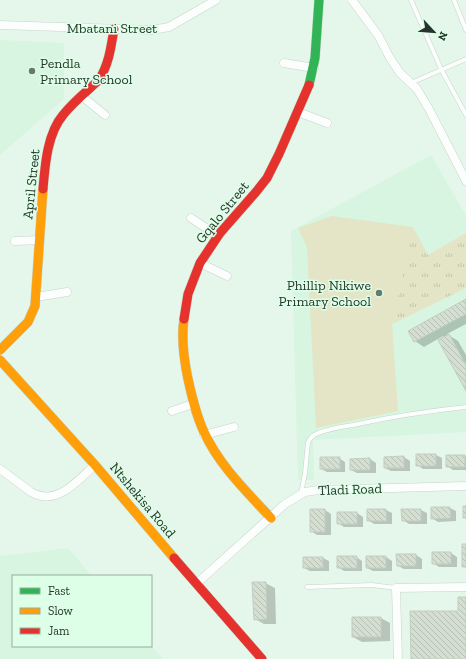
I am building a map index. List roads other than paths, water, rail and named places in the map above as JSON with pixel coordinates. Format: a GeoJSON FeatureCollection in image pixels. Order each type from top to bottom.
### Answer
{"type":"FeatureCollection","features":[{"type":"Feature","properties":{"kind":"street","name":"Mbatani Street"},"geometry":{"type":"LineString","coordinates":[[0,25],[152,30],[165,28],[216,0]]}},
{"type":"Feature","properties":{"kind":"street","name":"Gqalo Street"},"geometry":{"type":"LineString","coordinates":[[272,518],[236,479],[218,457],[204,435],[193,404],[185,366],[182,331],[186,301],[200,263],[218,236],[266,179],[273,168],[298,112],[314,68],[319,0]]}},
{"type":"Feature","properties":{"kind":"street"},"geometry":{"type":"LineString","coordinates":[[352,0],[378,34],[390,58],[400,73],[417,89],[466,181]]}},
{"type":"Feature","properties":{"kind":"street","name":"April Street"},"geometry":{"type":"LineString","coordinates":[[0,350],[28,322],[33,313],[36,298],[45,162],[51,137],[62,115],[99,80],[107,67],[114,29]]}},
{"type":"Feature","properties":{"kind":"street"},"geometry":{"type":"LineString","coordinates":[[284,63],[314,68]]}},
{"type":"Feature","properties":{"kind":"street"},"geometry":{"type":"LineString","coordinates":[[83,96],[105,115]]}},
{"type":"Feature","properties":{"kind":"street"},"geometry":{"type":"LineString","coordinates":[[298,112],[327,123]]}},
{"type":"Feature","properties":{"kind":"street"},"geometry":{"type":"LineString","coordinates":[[191,218],[218,236]]}},
{"type":"Feature","properties":{"kind":"street"},"geometry":{"type":"LineString","coordinates":[[15,241],[40,240]]}},
{"type":"Feature","properties":{"kind":"street"},"geometry":{"type":"LineString","coordinates":[[200,263],[227,276]]}},
{"type":"Feature","properties":{"kind":"street"},"geometry":{"type":"LineString","coordinates":[[36,298],[67,292]]}},
{"type":"Feature","properties":{"kind":"street","name":"Ntshekisa Road"},"geometry":{"type":"LineString","coordinates":[[0,360],[95,465],[262,659]]}},
{"type":"Feature","properties":{"kind":"street"},"geometry":{"type":"LineString","coordinates":[[172,411],[193,404]]}},
{"type":"Feature","properties":{"kind":"street"},"geometry":{"type":"LineString","coordinates":[[204,435],[234,427]]}},
{"type":"Feature","properties":{"kind":"street"},"geometry":{"type":"LineString","coordinates":[[0,469],[31,492],[37,495],[54,496],[63,493],[95,465]]}},
{"type":"Feature","properties":{"kind":"street","name":"Tladi Road"},"geometry":{"type":"LineString","coordinates":[[196,584],[272,518],[285,504],[301,494],[318,490],[466,486]]}},
{"type":"Feature","properties":{"kind":"street"},"geometry":{"type":"LineString","coordinates":[[398,659],[396,588],[466,587]]}},
{"type":"Feature","properties":{"kind":"lane"},"geometry":{"type":"LineString","coordinates":[[411,0],[441,69],[466,115]]}},
{"type":"Feature","properties":{"kind":"lane"},"geometry":{"type":"LineString","coordinates":[[454,0],[466,30]]}},
{"type":"Feature","properties":{"kind":"lane"},"geometry":{"type":"LineString","coordinates":[[410,83],[466,59]]}},
{"type":"Feature","properties":{"kind":"lane"},"geometry":{"type":"LineString","coordinates":[[301,494],[308,442],[314,435],[341,427],[373,421],[466,407]]}},
{"type":"Feature","properties":{"kind":"lane"},"geometry":{"type":"LineString","coordinates":[[307,587],[372,585],[396,588]]}},
{"type":"Feature","properties":{"kind":"place","name":"Pendla Primary School"},"geometry":{"type":"Point","coordinates":[32,71]}},
{"type":"Feature","properties":{"kind":"place","name":"Phillip Nikiwe Primary School"},"geometry":{"type":"Point","coordinates":[379,293]}}]}
